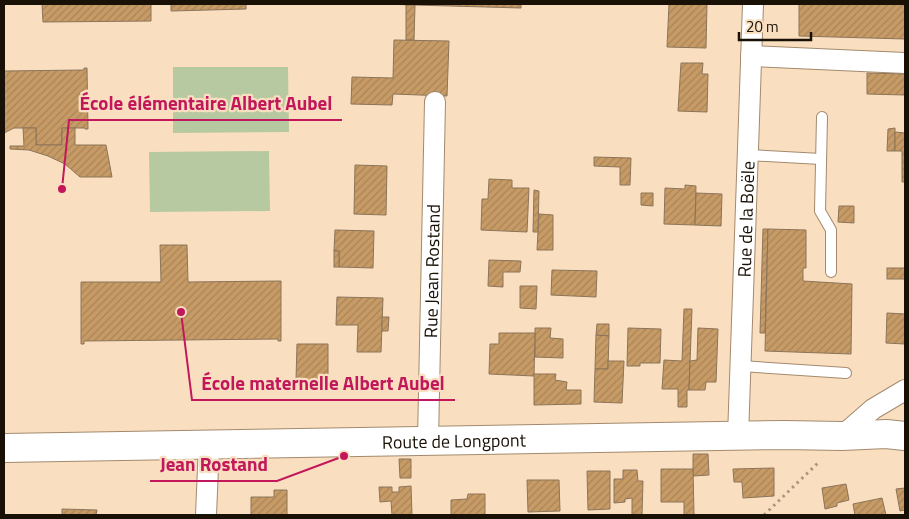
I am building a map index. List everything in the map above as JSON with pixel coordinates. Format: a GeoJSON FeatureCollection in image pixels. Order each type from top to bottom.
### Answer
{"type":"FeatureCollection","features":[{"type":"Feature","properties":{"kind":"main road","name":"Route de Longpont"},"geometry":{"type":"LineString","coordinates":[[4,448],[784,435],[842,436],[886,434],[905,436]]}},
{"type":"Feature","properties":{"kind":"street","name":"Rue de la Boële"},"geometry":{"type":"LineString","coordinates":[[738,436],[752,4]]}},
{"type":"Feature","properties":{"kind":"street"},"geometry":{"type":"LineString","coordinates":[[751,56],[905,63]]}},
{"type":"Feature","properties":{"kind":"street","name":"Rue Jean Rostand"},"geometry":{"type":"LineString","coordinates":[[428,440],[435,102]]}},
{"type":"Feature","properties":{"kind":"street"},"geometry":{"type":"LineString","coordinates":[[842,436],[873,409],[905,390]]}},
{"type":"Feature","properties":{"kind":"street"},"geometry":{"type":"LineString","coordinates":[[206,515],[209,444]]}},
{"type":"Feature","properties":{"kind":"lane"},"geometry":{"type":"LineString","coordinates":[[822,117],[820,212],[831,230],[831,272]]}},
{"type":"Feature","properties":{"kind":"lane"},"geometry":{"type":"LineString","coordinates":[[748,155],[821,159]]}},
{"type":"Feature","properties":{"kind":"lane"},"geometry":{"type":"LineString","coordinates":[[741,366],[846,373]]}},
{"type":"Feature","properties":{"kind":"path"},"geometry":{"type":"LineString","coordinates":[[764,515],[818,463],[842,436]]}},
{"type":"Feature","properties":{"kind":"green space"},"geometry":{"type":"Polygon","coordinates":[[[173,67],[288,67],[289,132],[173,133],[173,67]]]}},
{"type":"Feature","properties":{"kind":"green space"},"geometry":{"type":"Polygon","coordinates":[[[269,151],[270,211],[150,212],[149,152],[269,151]]]}},
{"type":"Feature","properties":{"kind":"building"},"geometry":{"type":"Polygon","coordinates":[[[42,4],[151,4],[151,21],[43,22],[42,4]]]}},
{"type":"Feature","properties":{"kind":"building"},"geometry":{"type":"Polygon","coordinates":[[[171,4],[246,4],[246,9],[171,11],[171,4]]]}},
{"type":"Feature","properties":{"kind":"building"},"geometry":{"type":"Polygon","coordinates":[[[379,4],[521,4],[521,8],[379,4]]]}},
{"type":"Feature","properties":{"kind":"building"},"geometry":{"type":"Polygon","coordinates":[[[669,4],[707,4],[706,48],[667,47],[669,4]]]}},
{"type":"Feature","properties":{"kind":"building"},"geometry":{"type":"Polygon","coordinates":[[[799,4],[905,4],[905,39],[799,36],[799,4]]]}},
{"type":"Feature","properties":{"kind":"building"},"geometry":{"type":"Polygon","coordinates":[[[406,5],[415,5],[414,40],[406,40],[406,5]]]}},
{"type":"Feature","properties":{"kind":"building"},"geometry":{"type":"Polygon","coordinates":[[[394,40],[449,41],[447,96],[393,94],[392,105],[351,104],[352,77],[393,78],[394,40]]]}},
{"type":"Feature","properties":{"kind":"building"},"geometry":{"type":"Polygon","coordinates":[[[681,63],[703,63],[702,74],[708,74],[707,112],[678,111],[681,63]]]}},
{"type":"Feature","properties":{"kind":"building"},"geometry":{"type":"Polygon","coordinates":[[[84,68],[87,68],[88,129],[62,128],[62,145],[36,145],[36,128],[14,128],[4,133],[4,71],[84,70],[84,68]]]}},
{"type":"Feature","properties":{"kind":"building"},"geometry":{"type":"Polygon","coordinates":[[[867,73],[905,74],[905,95],[867,94],[867,73]]]}},
{"type":"Feature","properties":{"kind":"building"},"geometry":{"type":"Polygon","coordinates":[[[23,128],[36,128],[36,145],[62,145],[62,128],[75,128],[75,145],[106,145],[112,177],[80,177],[65,164],[48,156],[29,150],[10,149],[10,146],[24,146],[23,128]]]}},
{"type":"Feature","properties":{"kind":"building"},"geometry":{"type":"Polygon","coordinates":[[[895,128],[895,151],[887,151],[888,129],[895,128]]]}},
{"type":"Feature","properties":{"kind":"building"},"geometry":{"type":"Polygon","coordinates":[[[895,132],[905,133],[905,182],[902,182],[902,151],[895,151],[895,132]]]}},
{"type":"Feature","properties":{"kind":"building"},"geometry":{"type":"Polygon","coordinates":[[[594,157],[631,158],[630,185],[620,185],[620,167],[594,166],[594,157]]]}},
{"type":"Feature","properties":{"kind":"building"},"geometry":{"type":"Polygon","coordinates":[[[355,165],[387,166],[386,215],[354,214],[355,165]]]}},
{"type":"Feature","properties":{"kind":"building"},"geometry":{"type":"Polygon","coordinates":[[[489,179],[512,180],[512,188],[529,188],[527,232],[481,230],[482,199],[488,199],[489,179]]]}},
{"type":"Feature","properties":{"kind":"building"},"geometry":{"type":"Polygon","coordinates":[[[685,185],[696,186],[695,225],[664,224],[665,188],[685,189],[685,185]]]}},
{"type":"Feature","properties":{"kind":"building"},"geometry":{"type":"Polygon","coordinates":[[[534,190],[539,191],[538,232],[533,232],[534,190]]]}},
{"type":"Feature","properties":{"kind":"building"},"geometry":{"type":"Polygon","coordinates":[[[641,193],[653,193],[653,206],[641,205],[641,193]]]}},
{"type":"Feature","properties":{"kind":"building"},"geometry":{"type":"Polygon","coordinates":[[[696,193],[722,194],[721,226],[695,225],[696,193]]]}},
{"type":"Feature","properties":{"kind":"building"},"geometry":{"type":"Polygon","coordinates":[[[839,206],[854,206],[854,223],[838,222],[839,206]]]}},
{"type":"Feature","properties":{"kind":"building"},"geometry":{"type":"Polygon","coordinates":[[[539,214],[553,215],[553,250],[537,250],[539,214]]]}},
{"type":"Feature","properties":{"kind":"building"},"geometry":{"type":"Polygon","coordinates":[[[763,229],[768,229],[765,333],[760,333],[763,229]]]}},
{"type":"Feature","properties":{"kind":"building"},"geometry":{"type":"Polygon","coordinates":[[[768,229],[806,230],[806,268],[803,268],[803,281],[852,284],[851,354],[765,351],[768,229]]]}},
{"type":"Feature","properties":{"kind":"building"},"geometry":{"type":"Polygon","coordinates":[[[335,230],[374,231],[373,268],[339,267],[339,251],[334,251],[335,230]]]}},
{"type":"Feature","properties":{"kind":"building"},"geometry":{"type":"Polygon","coordinates":[[[160,245],[187,245],[188,282],[281,281],[281,341],[278,341],[278,339],[84,341],[84,344],[81,344],[81,282],[161,282],[160,245]]]}},
{"type":"Feature","properties":{"kind":"building"},"geometry":{"type":"Polygon","coordinates":[[[334,251],[339,251],[339,267],[334,267],[334,251]]]}},
{"type":"Feature","properties":{"kind":"building"},"geometry":{"type":"Polygon","coordinates":[[[489,260],[521,261],[520,272],[503,272],[503,287],[488,286],[489,260]]]}},
{"type":"Feature","properties":{"kind":"building"},"geometry":{"type":"Polygon","coordinates":[[[887,268],[905,268],[905,279],[887,279],[887,268]]]}},
{"type":"Feature","properties":{"kind":"building"},"geometry":{"type":"Polygon","coordinates":[[[552,270],[597,271],[596,297],[551,295],[552,270]]]}},
{"type":"Feature","properties":{"kind":"building"},"geometry":{"type":"Polygon","coordinates":[[[520,286],[537,286],[536,309],[520,308],[520,286]]]}},
{"type":"Feature","properties":{"kind":"building"},"geometry":{"type":"Polygon","coordinates":[[[337,297],[383,298],[381,352],[357,352],[358,325],[336,325],[337,297]]]}},
{"type":"Feature","properties":{"kind":"building"},"geometry":{"type":"Polygon","coordinates":[[[684,309],[692,309],[689,390],[687,390],[687,407],[678,407],[678,389],[662,389],[664,360],[682,361],[684,309]]]}},
{"type":"Feature","properties":{"kind":"building"},"geometry":{"type":"Polygon","coordinates":[[[887,313],[905,314],[905,344],[886,343],[887,313]]]}},
{"type":"Feature","properties":{"kind":"building"},"geometry":{"type":"Polygon","coordinates":[[[382,317],[389,317],[388,331],[382,331],[382,317]]]}},
{"type":"Feature","properties":{"kind":"building"},"geometry":{"type":"Polygon","coordinates":[[[597,324],[609,324],[609,336],[596,335],[597,324]]]}},
{"type":"Feature","properties":{"kind":"building"},"geometry":{"type":"Polygon","coordinates":[[[535,328],[551,328],[550,338],[563,339],[563,358],[535,357],[535,328]]]}},
{"type":"Feature","properties":{"kind":"building"},"geometry":{"type":"Polygon","coordinates":[[[628,328],[661,329],[660,363],[640,363],[640,366],[627,366],[628,328]]]}},
{"type":"Feature","properties":{"kind":"building"},"geometry":{"type":"Polygon","coordinates":[[[698,328],[718,329],[716,382],[706,382],[705,390],[689,390],[690,361],[697,360],[698,328]]]}},
{"type":"Feature","properties":{"kind":"building"},"geometry":{"type":"Polygon","coordinates":[[[499,333],[535,333],[534,376],[489,374],[490,344],[499,344],[499,333]]]}},
{"type":"Feature","properties":{"kind":"building"},"geometry":{"type":"Polygon","coordinates":[[[596,335],[609,336],[608,369],[595,369],[596,335]]]}},
{"type":"Feature","properties":{"kind":"building"},"geometry":{"type":"Polygon","coordinates":[[[297,344],[328,344],[328,390],[309,390],[310,380],[296,380],[297,344]]]}},
{"type":"Feature","properties":{"kind":"building"},"geometry":{"type":"Polygon","coordinates":[[[608,361],[624,361],[622,403],[594,402],[595,369],[608,369],[608,361]]]}},
{"type":"Feature","properties":{"kind":"building"},"geometry":{"type":"Polygon","coordinates":[[[534,374],[556,374],[555,380],[567,382],[566,390],[581,390],[581,404],[534,405],[534,374]]]}},
{"type":"Feature","properties":{"kind":"building"},"geometry":{"type":"Polygon","coordinates":[[[693,454],[708,454],[709,475],[693,476],[693,454]]]}},
{"type":"Feature","properties":{"kind":"building"},"geometry":{"type":"Polygon","coordinates":[[[399,459],[411,459],[411,478],[400,478],[399,459]]]}},
{"type":"Feature","properties":{"kind":"building"},"geometry":{"type":"Polygon","coordinates":[[[774,468],[774,496],[743,498],[742,482],[734,482],[733,469],[774,468]]]}},
{"type":"Feature","properties":{"kind":"building"},"geometry":{"type":"Polygon","coordinates":[[[661,469],[693,469],[694,515],[684,515],[684,502],[661,502],[661,469]]]}},
{"type":"Feature","properties":{"kind":"building"},"geometry":{"type":"Polygon","coordinates":[[[623,470],[637,470],[638,481],[643,481],[642,515],[632,515],[632,498],[625,499],[625,502],[614,503],[614,479],[623,479],[623,470]]]}},
{"type":"Feature","properties":{"kind":"building"},"geometry":{"type":"Polygon","coordinates":[[[587,471],[610,471],[610,509],[588,510],[587,471]]]}},
{"type":"Feature","properties":{"kind":"building"},"geometry":{"type":"Polygon","coordinates":[[[527,480],[559,480],[560,511],[528,512],[527,480]]]}},
{"type":"Feature","properties":{"kind":"building"},"geometry":{"type":"Polygon","coordinates":[[[846,484],[849,500],[825,509],[822,488],[846,484]]]}},
{"type":"Feature","properties":{"kind":"building"},"geometry":{"type":"Polygon","coordinates":[[[411,486],[412,515],[392,515],[391,501],[380,502],[379,487],[392,487],[392,492],[399,492],[399,487],[411,486]]]}},
{"type":"Feature","properties":{"kind":"building"},"geometry":{"type":"Polygon","coordinates":[[[905,488],[905,510],[900,511],[896,489],[905,488]]]}},
{"type":"Feature","properties":{"kind":"building"},"geometry":{"type":"Polygon","coordinates":[[[274,490],[287,490],[287,515],[251,515],[251,497],[274,497],[274,490]]]}},
{"type":"Feature","properties":{"kind":"building"},"geometry":{"type":"Polygon","coordinates":[[[468,494],[485,494],[485,515],[451,515],[451,500],[467,499],[468,494]]]}},
{"type":"Feature","properties":{"kind":"building"},"geometry":{"type":"Polygon","coordinates":[[[882,498],[886,515],[855,515],[853,504],[882,498]]]}},
{"type":"Feature","properties":{"kind":"building"},"geometry":{"type":"Polygon","coordinates":[[[62,509],[97,510],[96,515],[62,515],[62,509]]]}},
{"type":"Feature","properties":{"kind":"place","name":"École élémentaire Albert Aubel"},"geometry":{"type":"Point","coordinates":[62,189]}},
{"type":"Feature","properties":{"kind":"place","name":"École maternelle Albert Aubel"},"geometry":{"type":"Point","coordinates":[181,312]}},
{"type":"Feature","properties":{"kind":"place","name":"Jean Rostand"},"geometry":{"type":"Point","coordinates":[344,456]}}]}
